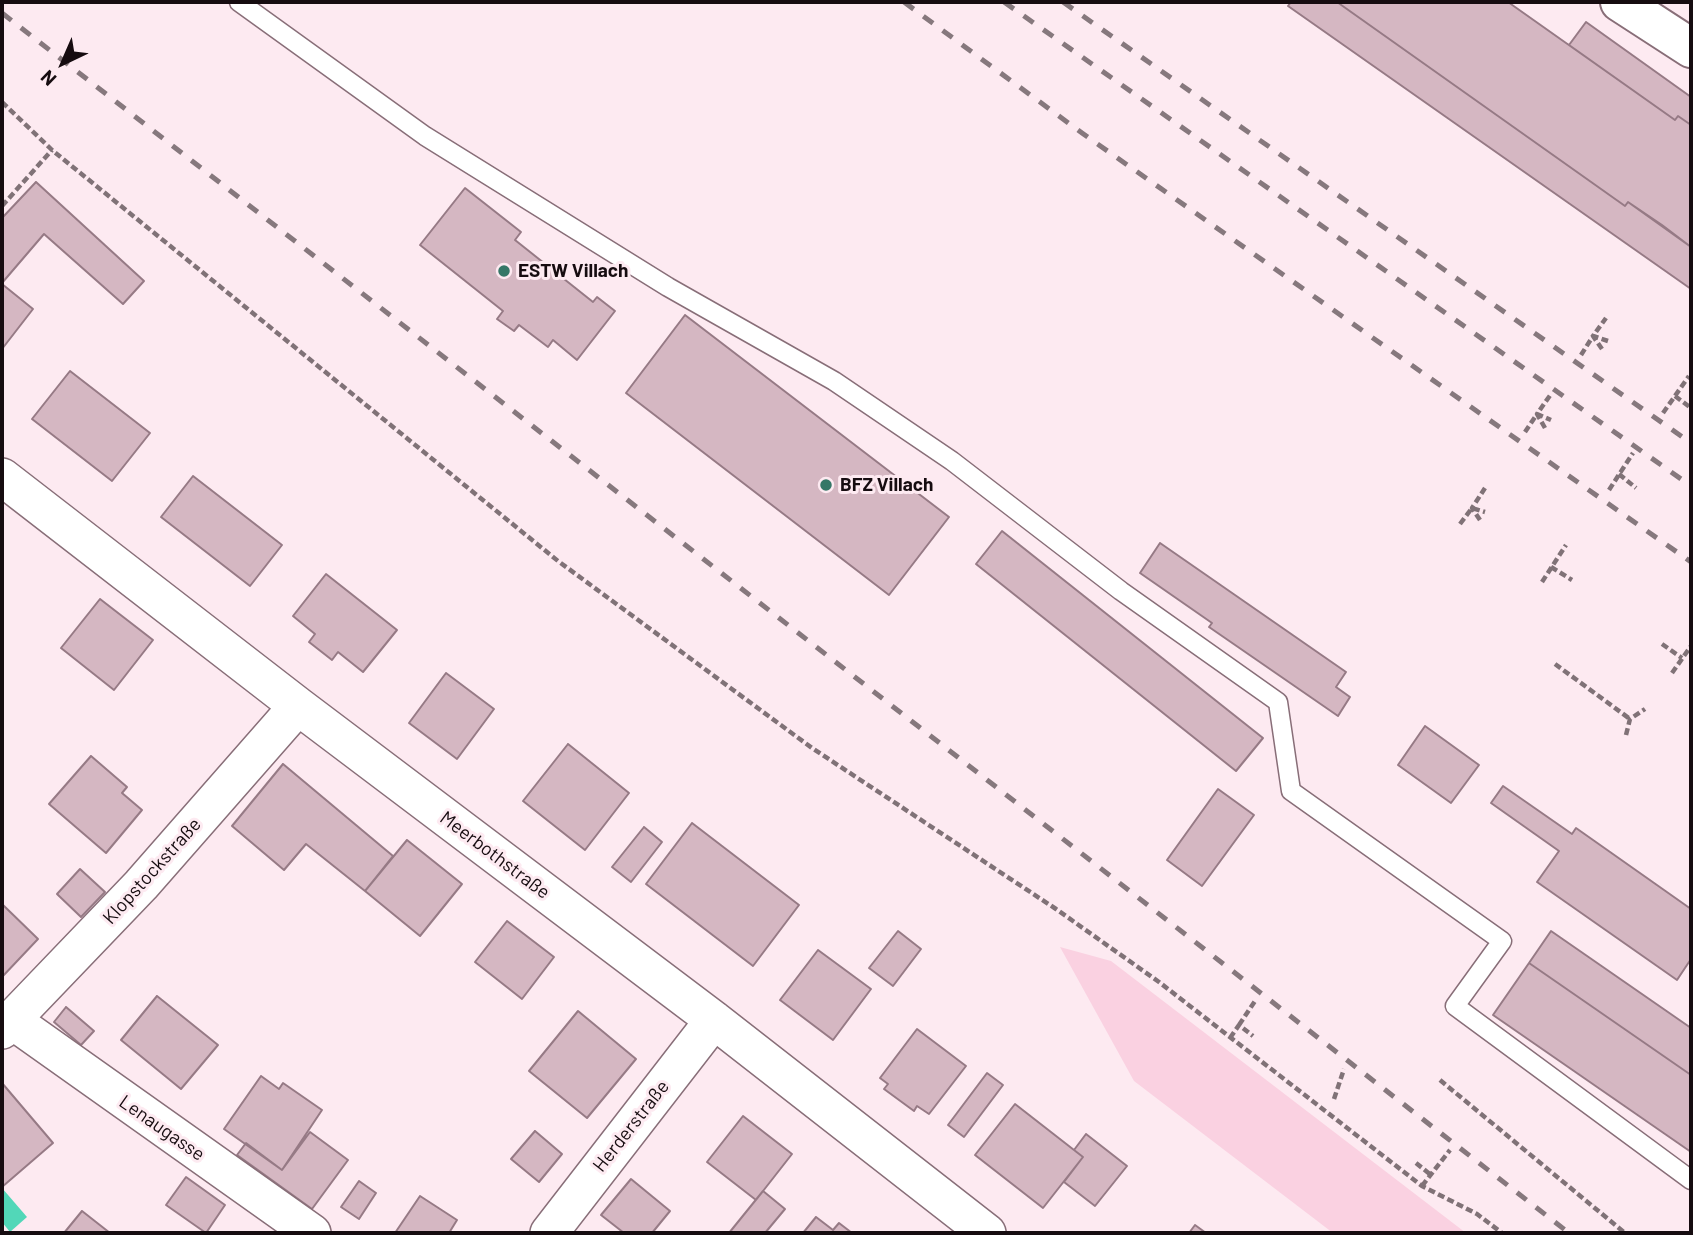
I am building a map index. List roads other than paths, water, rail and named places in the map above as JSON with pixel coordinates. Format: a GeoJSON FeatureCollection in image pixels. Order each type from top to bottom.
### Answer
{"type":"FeatureCollection","features":[{"type":"Feature","properties":{"kind":"street"},"geometry":{"type":"LineString","coordinates":[[1620,2],[1691,48]]}},
{"type":"Feature","properties":{"kind":"street","name":"Meerbothstraße"},"geometry":{"type":"LineString","coordinates":[[2,477],[298,706],[714,1020],[987,1233]]}},
{"type":"Feature","properties":{"kind":"street","name":"Klopstockstraße"},"geometry":{"type":"LineString","coordinates":[[7,1026],[141,885],[298,706]]}},
{"type":"Feature","properties":{"kind":"street","name":"Herderstraße"},"geometry":{"type":"LineString","coordinates":[[549,1233],[714,1020]]}},
{"type":"Feature","properties":{"kind":"street","name":"Lenaugasse"},"geometry":{"type":"LineString","coordinates":[[7,1026],[312,1233]]}},
{"type":"Feature","properties":{"kind":"lane"},"geometry":{"type":"LineString","coordinates":[[239,2],[425,136],[668,286],[845,388],[952,461],[1121,591],[1278,702],[1291,791],[1502,941],[1455,1006],[1691,1180]]}},
{"type":"Feature","properties":{"kind":"railway"},"geometry":{"type":"LineString","coordinates":[[904,2],[1082,133],[1691,562]]}},
{"type":"Feature","properties":{"kind":"railway"},"geometry":{"type":"LineString","coordinates":[[1004,2],[1691,486]]}},
{"type":"Feature","properties":{"kind":"railway"},"geometry":{"type":"LineString","coordinates":[[1063,2],[1691,443]]}},
{"type":"Feature","properties":{"kind":"railway"},"geometry":{"type":"LineString","coordinates":[[2,13],[1569,1233]]}},
{"type":"Feature","properties":{"kind":"place","name":"ESTW Villach"},"geometry":{"type":"Point","coordinates":[504,271]}},
{"type":"Feature","properties":{"kind":"place","name":"BFZ Villach"},"geometry":{"type":"Point","coordinates":[826,485]}}]}
